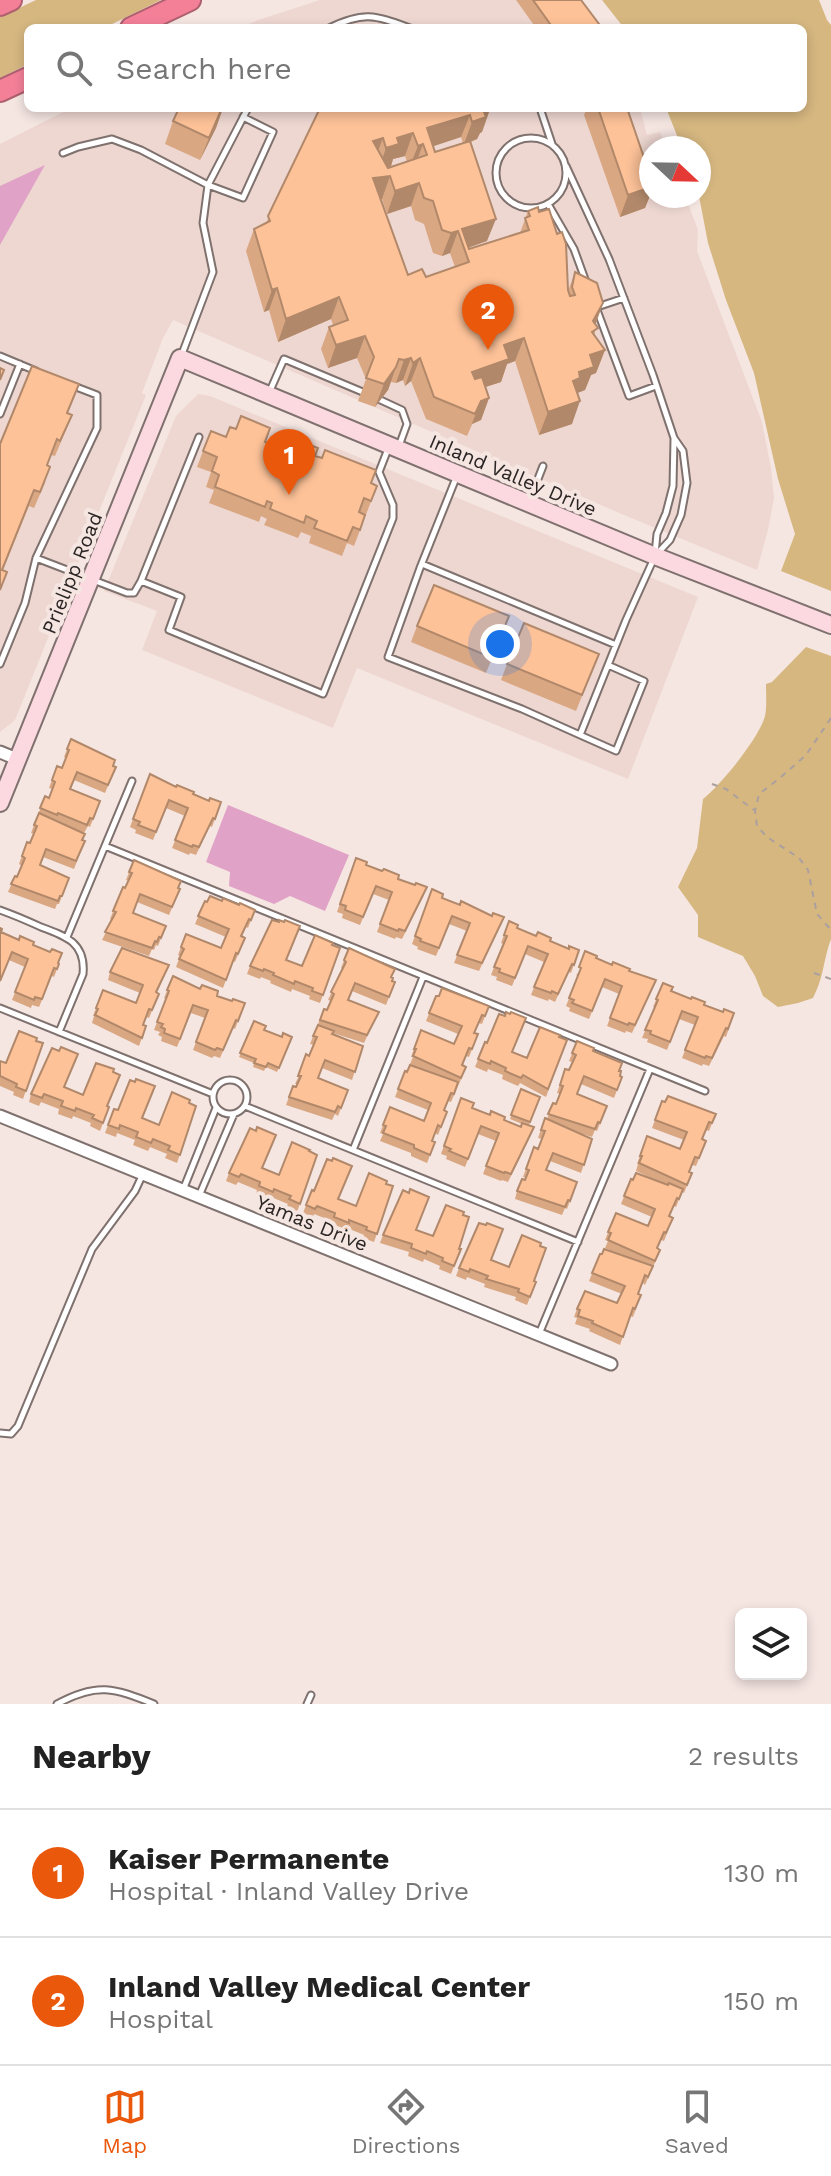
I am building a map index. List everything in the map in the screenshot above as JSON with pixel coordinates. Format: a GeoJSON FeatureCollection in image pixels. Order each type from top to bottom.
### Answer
{"type":"FeatureCollection","features":[{"type":"Feature","properties":{"kind":"highway"},"geometry":{"type":"LineString","coordinates":[[0,5],[11,0]]}},
{"type":"Feature","properties":{"kind":"highway"},"geometry":{"type":"LineString","coordinates":[[139,24],[190,0]]}},
{"type":"Feature","properties":{"kind":"highway"},"geometry":{"type":"LineString","coordinates":[[0,91],[24,80]]}},
{"type":"Feature","properties":{"kind":"street","name":"Inland Valley Drive"},"geometry":{"type":"LineString","coordinates":[[180,358],[655,556],[831,625]]}},
{"type":"Feature","properties":{"kind":"street","name":"Prielipp Road"},"geometry":{"type":"LineString","coordinates":[[0,803],[180,358]]}},
{"type":"Feature","properties":{"kind":"street"},"geometry":{"type":"LineString","coordinates":[[0,752],[17,759]]}},
{"type":"Feature","properties":{"kind":"street","name":"Yamas Drive"},"geometry":{"type":"LineString","coordinates":[[0,1116],[611,1364]]}},
{"type":"Feature","properties":{"kind":"lane"},"geometry":{"type":"LineString","coordinates":[[338,24],[368,15],[397,24]]}},
{"type":"Feature","properties":{"kind":"lane"},"geometry":{"type":"LineString","coordinates":[[180,358],[213,272],[203,223],[208,185],[246,112]]}},
{"type":"Feature","properties":{"kind":"lane"},"geometry":{"type":"LineString","coordinates":[[541,112],[553,145]]}},
{"type":"Feature","properties":{"kind":"lane"},"geometry":{"type":"LineString","coordinates":[[63,153],[112,139],[141,150],[208,185],[243,198],[273,132],[243,117]]}},
{"type":"Feature","properties":{"kind":"lane"},"geometry":{"type":"LineString","coordinates":[[566,166],[563,188],[548,204],[536,208],[525,208],[505,197],[496,176],[497,164],[509,145],[520,139],[542,139],[559,151],[594,225],[624,298],[674,438],[683,451],[686,466],[685,500],[681,515],[670,540],[655,556]]}},
{"type":"Feature","properties":{"kind":"lane"},"geometry":{"type":"LineString","coordinates":[[548,204],[574,249],[588,286],[577,290]]}},
{"type":"Feature","properties":{"kind":"lane"},"geometry":{"type":"LineString","coordinates":[[592,297],[629,396],[656,386]]}},
{"type":"Feature","properties":{"kind":"lane"},"geometry":{"type":"LineString","coordinates":[[596,307],[624,298]]}},
{"type":"Feature","properties":{"kind":"lane"},"geometry":{"type":"LineString","coordinates":[[593,333],[605,331]]}},
{"type":"Feature","properties":{"kind":"lane"},"geometry":{"type":"LineString","coordinates":[[0,356],[46,375]]}},
{"type":"Feature","properties":{"kind":"lane"},"geometry":{"type":"LineString","coordinates":[[141,581],[181,597],[169,630],[323,694],[393,518],[393,505],[379,472],[407,424],[402,410],[284,359],[269,394]]}},
{"type":"Feature","properties":{"kind":"lane"},"geometry":{"type":"LineString","coordinates":[[0,414],[20,364]]}},
{"type":"Feature","properties":{"kind":"lane"},"geometry":{"type":"LineString","coordinates":[[0,664],[25,603],[36,558],[97,428],[97,395],[59,380]]}},
{"type":"Feature","properties":{"kind":"lane"},"geometry":{"type":"LineString","coordinates":[[36,558],[90,580],[134,593],[199,437]]}},
{"type":"Feature","properties":{"kind":"lane"},"geometry":{"type":"LineString","coordinates":[[580,735],[655,556],[657,534],[673,486],[674,438]]}},
{"type":"Feature","properties":{"kind":"lane"},"geometry":{"type":"LineString","coordinates":[[529,503],[543,466]]}},
{"type":"Feature","properties":{"kind":"lane"},"geometry":{"type":"LineString","coordinates":[[458,473],[388,657],[522,709],[616,751],[644,681],[608,665]]}},
{"type":"Feature","properties":{"kind":"lane"},"geometry":{"type":"LineString","coordinates":[[422,564],[616,645]]}},
{"type":"Feature","properties":{"kind":"lane"},"geometry":{"type":"LineString","coordinates":[[67,937],[132,781]]}},
{"type":"Feature","properties":{"kind":"lane"},"geometry":{"type":"LineString","coordinates":[[105,846],[705,1091]]}},
{"type":"Feature","properties":{"kind":"lane"},"geometry":{"type":"LineString","coordinates":[[0,910],[67,937],[80,952],[83,974],[59,1032]]}},
{"type":"Feature","properties":{"kind":"lane"},"geometry":{"type":"LineString","coordinates":[[353,1150],[423,976]]}},
{"type":"Feature","properties":{"kind":"lane"},"geometry":{"type":"LineString","coordinates":[[0,1008],[213,1094]]}},
{"type":"Feature","properties":{"kind":"lane"},"geometry":{"type":"LineString","coordinates":[[539,1335],[650,1069]]}},
{"type":"Feature","properties":{"kind":"lane"},"geometry":{"type":"LineString","coordinates":[[183,1190],[216,1107],[213,1094],[224,1081],[240,1083],[248,1098],[245,1106],[234,1114],[199,1197]]}},
{"type":"Feature","properties":{"kind":"lane"},"geometry":{"type":"LineString","coordinates":[[245,1106],[578,1242]]}},
{"type":"Feature","properties":{"kind":"lane"},"geometry":{"type":"LineString","coordinates":[[216,1107],[223,1113],[234,1114]]}},
{"type":"Feature","properties":{"kind":"lane"},"geometry":{"type":"LineString","coordinates":[[0,1433],[11,1434],[18,1426],[92,1249],[135,1191],[143,1174]]}},
{"type":"Feature","properties":{"kind":"lane"},"geometry":{"type":"LineString","coordinates":[[57,1704],[78,1692],[109,1688],[154,1704]]}},
{"type":"Feature","properties":{"kind":"lane"},"geometry":{"type":"LineString","coordinates":[[307,1704],[311,1695]]}},
{"type":"Feature","properties":{"kind":"path"},"geometry":{"type":"LineString","coordinates":[[831,718],[806,755],[759,794],[755,811],[757,826],[767,837],[799,858],[808,870],[817,914],[831,930]]}},
{"type":"Feature","properties":{"kind":"path"},"geometry":{"type":"LineString","coordinates":[[712,784],[726,789],[755,811]]}},
{"type":"Feature","properties":{"kind":"path"},"geometry":{"type":"LineString","coordinates":[[814,973],[831,979]]}},
{"type":"Feature","properties":{"kind":"shaded area"},"geometry":{"type":"Polygon","coordinates":[[[36,0],[161,0],[112,24],[24,24],[24,66],[0,78],[0,17],[36,0]]]}},
{"type":"Feature","properties":{"kind":"shaded area"},"geometry":{"type":"Polygon","coordinates":[[[320,0],[580,0],[599,24],[249,24],[320,0]]]}},
{"type":"Feature","properties":{"kind":"shaded area"},"geometry":{"type":"Polygon","coordinates":[[[602,0],[819,0],[831,25],[831,591],[781,571],[795,534],[778,479],[754,373],[726,300],[708,243],[701,208],[711,208],[711,136],[677,136],[668,112],[807,112],[807,24],[621,24],[602,0]]]}},
{"type":"Feature","properties":{"kind":"shaded area"},"geometry":{"type":"Polygon","coordinates":[[[63,112],[641,112],[647,135],[660,132],[662,136],[639,136],[639,208],[690,208],[698,230],[697,251],[762,422],[774,498],[757,570],[173,320],[163,338],[142,393],[146,395],[15,720],[0,732],[0,144],[63,112]]]}},
{"type":"Feature","properties":{"kind":"shaded area"},"geometry":{"type":"Polygon","coordinates":[[[45,165],[0,245],[0,186],[45,165]]]}},
{"type":"Feature","properties":{"kind":"shaded area"},"geometry":{"type":"Polygon","coordinates":[[[198,394],[210,396],[698,597],[628,779],[357,668],[333,728],[142,650],[157,611],[104,591],[176,416],[198,394]]]}},
{"type":"Feature","properties":{"kind":"shaded area"},"geometry":{"type":"Polygon","coordinates":[[[806,647],[831,656],[831,939],[813,998],[778,1007],[763,996],[743,956],[698,937],[698,915],[678,887],[697,848],[703,799],[719,784],[756,736],[766,712],[766,684],[772,682],[806,647]]]}},
{"type":"Feature","properties":{"kind":"shaded area"},"geometry":{"type":"Polygon","coordinates":[[[228,805],[349,855],[325,911],[290,896],[274,904],[229,886],[230,872],[206,862],[228,805]]]}},
{"type":"Feature","properties":{"kind":"building"},"geometry":{"type":"Polygon","coordinates":[[[533,0],[581,0],[599,24],[550,24],[533,0]]]}},
{"type":"Feature","properties":{"kind":"building"},"geometry":{"type":"Polygon","coordinates":[[[177,112],[220,112],[209,138],[173,121],[177,112]]]}},
{"type":"Feature","properties":{"kind":"building"},"geometry":{"type":"Polygon","coordinates":[[[318,112],[484,112],[486,117],[472,122],[470,115],[427,128],[435,152],[470,141],[496,219],[462,229],[469,249],[529,230],[525,218],[530,216],[528,211],[538,207],[539,212],[549,209],[557,234],[562,232],[566,244],[570,296],[575,295],[572,287],[575,272],[597,283],[603,303],[593,321],[598,328],[592,332],[605,350],[590,355],[594,367],[579,372],[580,378],[573,381],[580,401],[548,412],[524,338],[504,345],[509,359],[472,372],[475,379],[482,377],[489,398],[481,401],[475,414],[434,397],[420,358],[413,363],[411,358],[399,359],[384,384],[366,378],[374,357],[365,336],[336,345],[329,327],[348,320],[339,297],[286,319],[277,288],[272,290],[254,229],[270,221],[268,216],[318,112]],[[413,133],[397,138],[399,144],[386,148],[383,138],[373,141],[388,168],[427,155],[423,144],[418,146],[413,133]],[[390,176],[373,178],[408,275],[422,269],[426,277],[469,262],[458,231],[451,233],[442,230],[433,201],[424,198],[419,183],[395,191],[390,176]]]}},
{"type":"Feature","properties":{"kind":"building"},"geometry":{"type":"Polygon","coordinates":[[[599,112],[628,112],[639,143],[639,191],[628,195],[599,112]]]}},
{"type":"Feature","properties":{"kind":"building"},"geometry":{"type":"Polygon","coordinates":[[[32,366],[79,384],[67,413],[72,415],[60,441],[57,439],[40,492],[34,490],[2,570],[7,572],[0,590],[0,444],[32,366]]]}},
{"type":"Feature","properties":{"kind":"building"},"geometry":{"type":"Polygon","coordinates":[[[241,416],[270,428],[265,442],[287,451],[292,438],[318,448],[315,456],[322,458],[325,450],[376,470],[371,483],[377,486],[371,501],[364,498],[359,512],[365,515],[360,530],[353,527],[347,541],[314,528],[317,521],[306,516],[304,523],[270,509],[272,503],[267,501],[265,507],[215,487],[219,475],[212,471],[217,457],[203,451],[211,431],[226,437],[230,427],[236,429],[241,416]]]}},
{"type":"Feature","properties":{"kind":"building"},"geometry":{"type":"Polygon","coordinates":[[[434,585],[509,616],[492,658],[417,626],[434,585]]]}},
{"type":"Feature","properties":{"kind":"building"},"geometry":{"type":"Polygon","coordinates":[[[524,623],[599,654],[582,695],[507,664],[524,623]]]}},
{"type":"Feature","properties":{"kind":"building"},"geometry":{"type":"Polygon","coordinates":[[[71,739],[115,760],[113,766],[116,767],[108,785],[77,772],[70,789],[100,801],[93,819],[90,818],[87,825],[40,808],[45,796],[49,798],[57,766],[62,768],[71,739]]]}},
{"type":"Feature","properties":{"kind":"building"},"geometry":{"type":"Polygon","coordinates":[[[150,774],[209,801],[210,798],[221,802],[199,847],[175,840],[188,808],[169,800],[156,832],[138,825],[140,822],[133,819],[150,774]]]}},
{"type":"Feature","properties":{"kind":"building"},"geometry":{"type":"Polygon","coordinates":[[[39,813],[85,834],[76,861],[46,849],[40,865],[69,878],[58,901],[11,884],[25,858],[22,856],[37,826],[34,825],[39,813]]]}},
{"type":"Feature","properties":{"kind":"building"},"geometry":{"type":"Polygon","coordinates":[[[356,858],[367,862],[366,865],[399,875],[398,879],[427,887],[405,931],[380,924],[392,892],[376,886],[363,917],[345,910],[346,906],[340,904],[356,858]]]}},
{"type":"Feature","properties":{"kind":"building"},"geometry":{"type":"Polygon","coordinates":[[[134,860],[181,881],[172,907],[140,894],[133,913],[166,926],[152,948],[105,932],[132,873],[129,872],[134,860]]]}},
{"type":"Feature","properties":{"kind":"building"},"geometry":{"type":"Polygon","coordinates":[[[432,889],[443,894],[442,898],[460,905],[461,901],[492,916],[493,913],[504,917],[482,963],[457,955],[470,923],[452,916],[439,948],[415,936],[432,889]]]}},
{"type":"Feature","properties":{"kind":"building"},"geometry":{"type":"Polygon","coordinates":[[[210,896],[255,910],[241,936],[245,938],[226,980],[179,959],[186,934],[221,948],[229,929],[198,916],[210,896]]]}},
{"type":"Feature","properties":{"kind":"building"},"geometry":{"type":"Polygon","coordinates":[[[272,920],[285,920],[300,926],[286,960],[302,966],[315,935],[340,948],[323,995],[312,991],[313,988],[295,981],[294,984],[274,973],[250,966],[272,920]]]}},
{"type":"Feature","properties":{"kind":"building"},"geometry":{"type":"Polygon","coordinates":[[[509,921],[536,936],[538,932],[551,938],[550,941],[579,950],[558,994],[534,987],[548,954],[528,946],[515,978],[494,967],[507,936],[504,935],[509,921]]]}},
{"type":"Feature","properties":{"kind":"building"},"geometry":{"type":"Polygon","coordinates":[[[0,928],[1,932],[19,940],[20,936],[50,952],[52,949],[62,953],[42,999],[35,997],[34,1000],[15,992],[28,959],[12,952],[0,981],[0,928]]]}},
{"type":"Feature","properties":{"kind":"building"},"geometry":{"type":"Polygon","coordinates":[[[122,948],[169,965],[143,1025],[146,1026],[142,1038],[95,1015],[103,990],[136,1003],[143,985],[110,972],[122,948]]]}},
{"type":"Feature","properties":{"kind":"building"},"geometry":{"type":"Polygon","coordinates":[[[349,948],[395,969],[391,977],[395,982],[389,997],[355,983],[348,1000],[379,1012],[367,1035],[320,1020],[334,994],[331,992],[346,962],[349,948]]]}},
{"type":"Feature","properties":{"kind":"building"},"geometry":{"type":"Polygon","coordinates":[[[585,951],[612,965],[613,962],[656,980],[635,1025],[610,1018],[622,986],[605,979],[592,1011],[572,1003],[574,1000],[569,998],[585,951]]]}},
{"type":"Feature","properties":{"kind":"building"},"geometry":{"type":"Polygon","coordinates":[[[173,976],[200,989],[202,985],[218,991],[217,996],[245,1003],[223,1050],[196,1042],[208,1010],[193,1005],[180,1039],[164,1033],[163,1024],[157,1022],[173,976]]]}},
{"type":"Feature","properties":{"kind":"building"},"geometry":{"type":"Polygon","coordinates":[[[663,983],[673,987],[671,991],[705,1002],[704,1005],[734,1013],[712,1058],[685,1050],[698,1017],[682,1011],[670,1042],[645,1030],[663,983]]]}},
{"type":"Feature","properties":{"kind":"building"},"geometry":{"type":"Polygon","coordinates":[[[442,988],[489,1006],[474,1033],[478,1034],[462,1065],[466,1067],[461,1078],[413,1056],[421,1030],[454,1044],[462,1026],[429,1013],[442,988]]]}},
{"type":"Feature","properties":{"kind":"building"},"geometry":{"type":"Polygon","coordinates":[[[506,1012],[526,1018],[512,1052],[527,1058],[540,1027],[567,1040],[548,1089],[523,1075],[521,1078],[505,1071],[506,1068],[491,1061],[490,1064],[478,1059],[499,1014],[505,1016],[506,1012]]]}},
{"type":"Feature","properties":{"kind":"building"},"geometry":{"type":"Polygon","coordinates":[[[254,1021],[266,1026],[264,1030],[282,1037],[283,1033],[292,1037],[279,1068],[268,1063],[266,1067],[254,1063],[256,1059],[240,1053],[254,1021]]]}},
{"type":"Feature","properties":{"kind":"building"},"geometry":{"type":"Polygon","coordinates":[[[318,1025],[363,1046],[355,1072],[325,1060],[318,1078],[348,1090],[341,1108],[338,1106],[335,1112],[289,1097],[301,1076],[298,1076],[306,1054],[309,1056],[317,1037],[313,1036],[318,1025]]]}},
{"type":"Feature","properties":{"kind":"building"},"geometry":{"type":"Polygon","coordinates":[[[19,1031],[43,1043],[26,1091],[0,1076],[0,1061],[6,1063],[19,1031]]]}},
{"type":"Feature","properties":{"kind":"building"},"geometry":{"type":"Polygon","coordinates":[[[577,1041],[622,1063],[619,1071],[622,1077],[617,1090],[584,1076],[577,1094],[607,1106],[595,1129],[548,1114],[563,1086],[560,1085],[565,1069],[569,1070],[576,1055],[572,1053],[577,1041]]]}},
{"type":"Feature","properties":{"kind":"building"},"geometry":{"type":"Polygon","coordinates":[[[61,1047],[78,1054],[64,1087],[83,1095],[96,1063],[114,1069],[113,1072],[120,1075],[103,1123],[92,1118],[94,1115],[61,1106],[63,1101],[44,1094],[42,1098],[31,1094],[52,1048],[59,1051],[61,1047]]]}},
{"type":"Feature","properties":{"kind":"building"},"geometry":{"type":"Polygon","coordinates":[[[410,1065],[458,1082],[444,1110],[447,1112],[441,1127],[438,1125],[430,1155],[383,1133],[390,1107],[424,1121],[431,1103],[398,1089],[410,1065]]]}},
{"type":"Feature","properties":{"kind":"building"},"geometry":{"type":"Polygon","coordinates":[[[136,1079],[155,1086],[142,1118],[159,1125],[172,1092],[196,1106],[180,1155],[168,1150],[170,1146],[153,1139],[151,1143],[136,1137],[138,1132],[120,1125],[119,1129],[108,1125],[130,1080],[135,1082],[136,1079]]]}},
{"type":"Feature","properties":{"kind":"building"},"geometry":{"type":"Polygon","coordinates":[[[521,1089],[540,1097],[530,1122],[511,1115],[521,1089]]]}},
{"type":"Feature","properties":{"kind":"building"},"geometry":{"type":"Polygon","coordinates":[[[668,1096],[716,1114],[702,1139],[706,1141],[699,1158],[695,1157],[687,1185],[639,1163],[647,1136],[680,1149],[687,1132],[655,1120],[662,1101],[665,1102],[668,1096]]]}},
{"type":"Feature","properties":{"kind":"building"},"geometry":{"type":"Polygon","coordinates":[[[461,1098],[474,1103],[472,1108],[490,1115],[491,1111],[521,1127],[522,1123],[534,1127],[511,1174],[486,1166],[499,1133],[481,1126],[468,1159],[444,1146],[461,1098]]]}},
{"type":"Feature","properties":{"kind":"building"},"geometry":{"type":"Polygon","coordinates":[[[545,1118],[592,1139],[584,1165],[553,1153],[546,1170],[577,1182],[565,1207],[517,1191],[529,1170],[526,1169],[534,1147],[538,1149],[545,1131],[541,1130],[545,1118]]]}},
{"type":"Feature","properties":{"kind":"building"},"geometry":{"type":"Polygon","coordinates":[[[257,1127],[276,1135],[262,1168],[279,1175],[292,1142],[317,1155],[300,1204],[289,1199],[291,1196],[259,1186],[260,1182],[229,1173],[250,1128],[256,1131],[257,1127]]]}},
{"type":"Feature","properties":{"kind":"building"},"geometry":{"type":"Polygon","coordinates":[[[333,1158],[352,1166],[338,1199],[356,1206],[369,1173],[393,1186],[377,1234],[366,1230],[367,1227],[334,1217],[335,1213],[306,1205],[327,1159],[332,1161],[333,1158]]]}},
{"type":"Feature","properties":{"kind":"building"},"geometry":{"type":"Polygon","coordinates":[[[636,1173],[683,1189],[669,1216],[673,1218],[657,1248],[660,1250],[655,1261],[608,1240],[616,1213],[648,1226],[655,1209],[624,1196],[636,1173]]]}},
{"type":"Feature","properties":{"kind":"building"},"geometry":{"type":"Polygon","coordinates":[[[410,1189],[429,1197],[416,1230],[433,1236],[446,1205],[469,1217],[454,1266],[427,1251],[426,1254],[411,1248],[412,1244],[383,1235],[403,1190],[409,1193],[410,1189]]]}},
{"type":"Feature","properties":{"kind":"building"},"geometry":{"type":"Polygon","coordinates":[[[479,1223],[503,1229],[491,1260],[509,1267],[522,1235],[546,1248],[530,1297],[518,1292],[519,1289],[486,1279],[488,1276],[459,1268],[479,1223]]]}},
{"type":"Feature","properties":{"kind":"building"},"geometry":{"type":"Polygon","coordinates":[[[604,1249],[653,1266],[648,1277],[645,1275],[638,1294],[641,1295],[623,1337],[578,1316],[580,1310],[577,1309],[585,1291],[617,1303],[625,1286],[592,1273],[604,1249]]]}},
{"type":"Feature","properties":{"kind":"place","name":"Inland Valley Medical Center"},"geometry":{"type":"Point","coordinates":[488,350]}},
{"type":"Feature","properties":{"kind":"place","name":"Kaiser Permanente"},"geometry":{"type":"Point","coordinates":[289,495]}}]}
